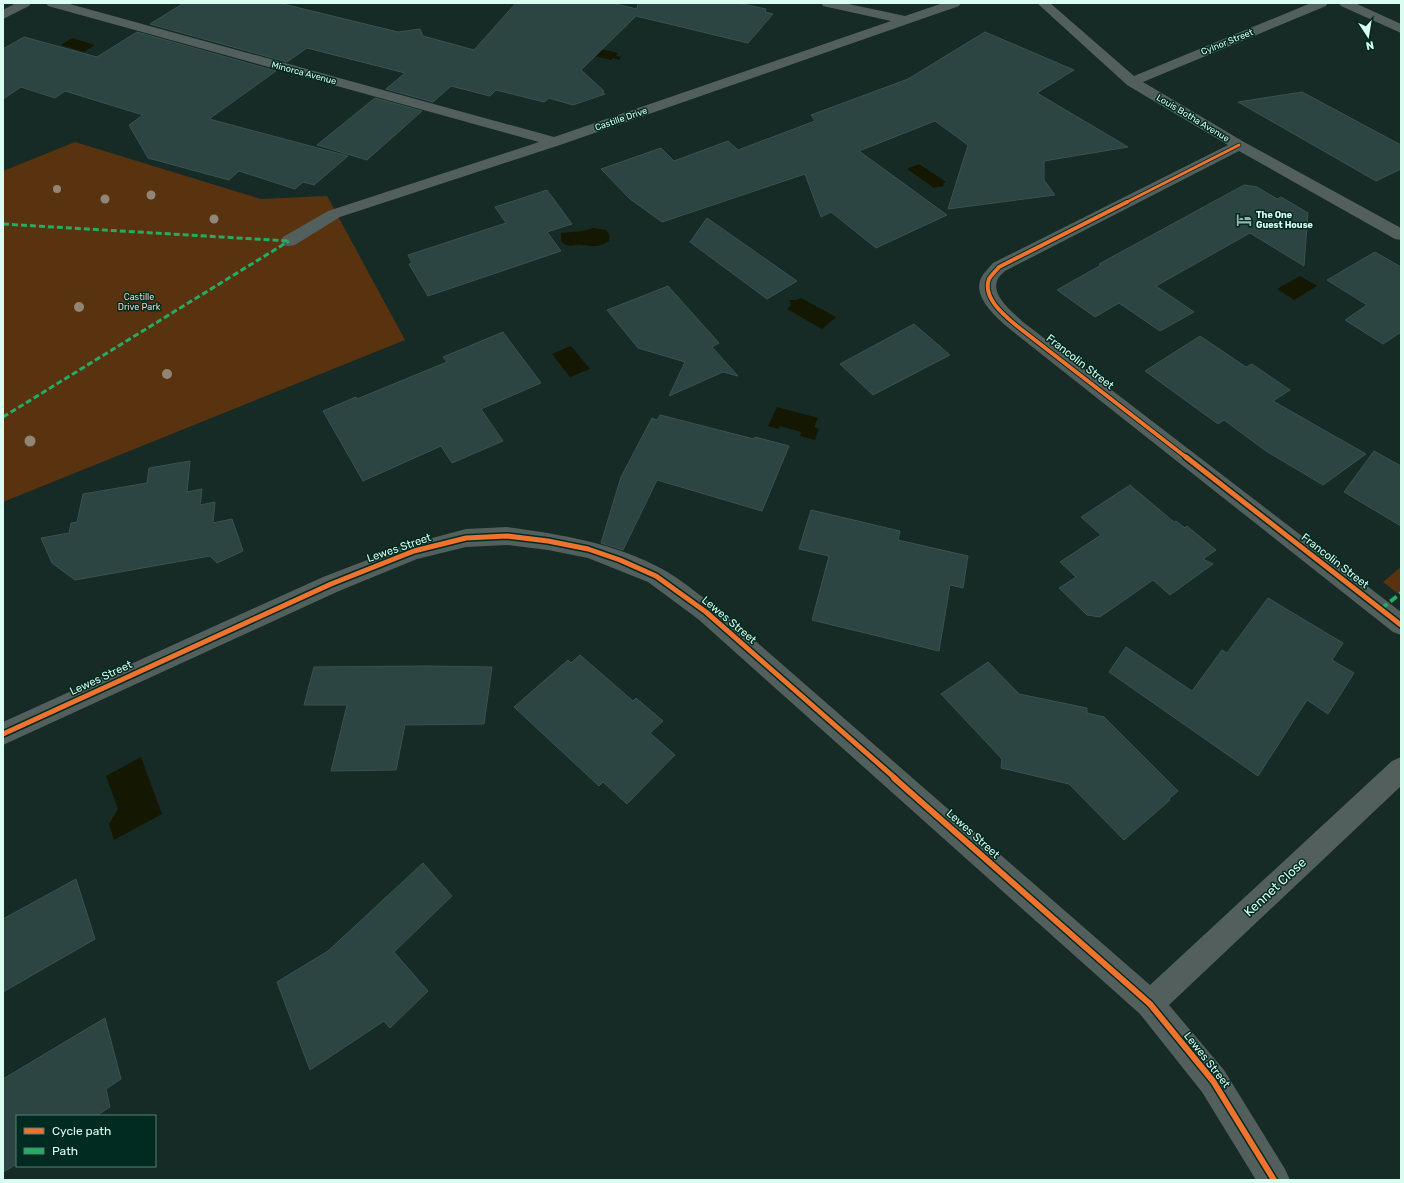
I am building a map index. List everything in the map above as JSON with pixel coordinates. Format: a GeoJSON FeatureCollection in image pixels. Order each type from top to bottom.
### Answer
{"type":"FeatureCollection","features":[{"type":"Feature","properties":{"kind":"street"},"geometry":{"type":"LineString","coordinates":[[3,15],[25,3]]}},
{"type":"Feature","properties":{"kind":"street","name":"Minorca Avenue"},"geometry":{"type":"LineString","coordinates":[[52,3],[556,142]]}},
{"type":"Feature","properties":{"kind":"street"},"geometry":{"type":"LineString","coordinates":[[827,3],[905,20]]}},
{"type":"Feature","properties":{"kind":"street","name":"Castille Drive"},"geometry":{"type":"LineString","coordinates":[[290,240],[334,214],[556,142],[955,3]]}},
{"type":"Feature","properties":{"kind":"street","name":"Louis Botha Avenue"},"geometry":{"type":"LineString","coordinates":[[1043,3],[1132,82],[1239,145],[1401,235]]}},
{"type":"Feature","properties":{"kind":"street","name":"Cylnor Street"},"geometry":{"type":"LineString","coordinates":[[1132,82],[1322,3]]}},
{"type":"Feature","properties":{"kind":"street"},"geometry":{"type":"LineString","coordinates":[[1345,3],[1401,29]]}},
{"type":"Feature","properties":{"kind":"street","name":"Francolin Street"},"geometry":{"type":"LineString","coordinates":[[1239,145],[999,267],[989,278],[988,286],[990,295],[997,305],[1017,326],[1401,625]]}},
{"type":"Feature","properties":{"kind":"street","name":"Lewes Street"},"geometry":{"type":"LineString","coordinates":[[3,734],[331,584],[414,551],[466,538],[507,536],[548,541],[588,549],[620,560],[656,576],[706,612],[1150,1004],[1213,1081],[1274,1180]]}},
{"type":"Feature","properties":{"kind":"street","name":"Kennet Close"},"geometry":{"type":"LineString","coordinates":[[1150,1004],[1401,769]]}},
{"type":"Feature","properties":{"kind":"green space","name":"Castille Drive Park"},"geometry":{"type":"Polygon","coordinates":[[[75,142],[261,199],[327,196],[405,340],[3,502],[3,171],[75,142]]]}},
{"type":"Feature","properties":{"kind":"green space"},"geometry":{"type":"Polygon","coordinates":[[[1401,567],[1401,596],[1383,582],[1401,567]]]}},
{"type":"Feature","properties":{"kind":"shaded area"},"geometry":{"type":"Polygon","coordinates":[[[72,38],[95,45],[84,52],[61,45],[72,38]]]}},
{"type":"Feature","properties":{"kind":"shaded area"},"geometry":{"type":"Polygon","coordinates":[[[592,47],[618,53],[616,56],[621,57],[619,60],[613,58],[611,60],[585,54],[592,47]]]}},
{"type":"Feature","properties":{"kind":"shaded area"},"geometry":{"type":"Polygon","coordinates":[[[919,164],[946,182],[943,184],[944,186],[934,188],[907,169],[919,164]]]}},
{"type":"Feature","properties":{"kind":"shaded area"},"geometry":{"type":"Polygon","coordinates":[[[593,228],[606,230],[610,236],[609,241],[599,246],[568,246],[561,241],[561,233],[583,231],[593,228]]]}},
{"type":"Feature","properties":{"kind":"shaded area"},"geometry":{"type":"Polygon","coordinates":[[[1300,276],[1317,286],[1294,300],[1277,289],[1300,276]]]}},
{"type":"Feature","properties":{"kind":"shaded area"},"geometry":{"type":"Polygon","coordinates":[[[801,298],[836,317],[822,329],[787,309],[791,305],[789,300],[797,300],[801,298]]]}},
{"type":"Feature","properties":{"kind":"shaded area"},"geometry":{"type":"Polygon","coordinates":[[[571,346],[590,369],[570,377],[552,354],[571,346]]]}},
{"type":"Feature","properties":{"kind":"shaded area"},"geometry":{"type":"Polygon","coordinates":[[[777,407],[818,418],[814,427],[819,429],[815,440],[800,436],[801,432],[780,426],[778,429],[768,426],[777,407]]]}},
{"type":"Feature","properties":{"kind":"shaded area"},"geometry":{"type":"Polygon","coordinates":[[[141,757],[162,814],[114,840],[109,824],[118,809],[106,776],[141,757]]]}},
{"type":"Feature","properties":{"kind":"building"},"geometry":{"type":"Polygon","coordinates":[[[184,3],[279,3],[398,32],[420,29],[423,36],[474,50],[516,3],[611,3],[637,9],[638,3],[738,3],[766,9],[765,12],[773,14],[748,43],[636,16],[581,70],[604,91],[602,92],[605,94],[573,105],[549,98],[544,102],[496,90],[490,96],[451,86],[433,102],[386,89],[405,73],[307,48],[287,62],[150,24],[184,3]]]}},
{"type":"Feature","properties":{"kind":"building"},"geometry":{"type":"Polygon","coordinates":[[[137,32],[276,71],[209,119],[348,156],[314,185],[303,182],[295,189],[239,171],[229,180],[148,158],[129,125],[143,115],[65,91],[55,98],[21,87],[3,99],[3,49],[24,37],[97,57],[137,32]]]}},
{"type":"Feature","properties":{"kind":"building"},"geometry":{"type":"Polygon","coordinates":[[[985,32],[1074,70],[1037,93],[1128,147],[1044,161],[1044,180],[1055,195],[948,209],[968,145],[935,121],[859,151],[947,215],[876,248],[831,212],[821,217],[805,174],[662,222],[630,199],[601,169],[661,148],[674,161],[728,141],[738,150],[815,121],[811,115],[908,79],[985,32]]]}},
{"type":"Feature","properties":{"kind":"building"},"geometry":{"type":"Polygon","coordinates":[[[1302,92],[1401,145],[1401,169],[1376,181],[1238,102],[1302,92]]]}},
{"type":"Feature","properties":{"kind":"building"},"geometry":{"type":"Polygon","coordinates":[[[375,98],[422,111],[367,160],[317,145],[375,98]]]}},
{"type":"Feature","properties":{"kind":"building"},"geometry":{"type":"Polygon","coordinates":[[[1244,185],[1257,187],[1277,199],[1281,197],[1308,213],[1304,266],[1250,233],[1156,286],[1194,312],[1160,331],[1119,303],[1095,317],[1057,290],[1101,265],[1099,264],[1244,185]]]}},
{"type":"Feature","properties":{"kind":"building"},"geometry":{"type":"Polygon","coordinates":[[[547,190],[572,224],[547,232],[561,251],[428,296],[409,264],[412,263],[408,255],[506,223],[495,207],[547,190]]]}},
{"type":"Feature","properties":{"kind":"building"},"geometry":{"type":"Polygon","coordinates":[[[707,218],[797,281],[767,299],[690,242],[707,218]]]}},
{"type":"Feature","properties":{"kind":"building"},"geometry":{"type":"Polygon","coordinates":[[[1375,252],[1401,267],[1401,332],[1383,344],[1345,320],[1367,305],[1327,280],[1375,252]]]}},
{"type":"Feature","properties":{"kind":"building"},"geometry":{"type":"Polygon","coordinates":[[[668,286],[719,343],[712,347],[738,376],[723,372],[669,396],[685,362],[638,348],[607,310],[668,286]]]}},
{"type":"Feature","properties":{"kind":"building"},"geometry":{"type":"Polygon","coordinates":[[[914,324],[950,355],[873,395],[840,364],[914,324]]]}},
{"type":"Feature","properties":{"kind":"building"},"geometry":{"type":"Polygon","coordinates":[[[503,332],[541,383],[481,409],[503,441],[452,463],[441,446],[363,481],[323,411],[356,397],[357,399],[447,362],[443,357],[503,332]]]}},
{"type":"Feature","properties":{"kind":"building"},"geometry":{"type":"Polygon","coordinates":[[[1200,336],[1246,367],[1252,364],[1290,390],[1273,401],[1366,454],[1323,485],[1266,451],[1224,420],[1218,424],[1145,371],[1200,336]]]}},
{"type":"Feature","properties":{"kind":"building"},"geometry":{"type":"Polygon","coordinates":[[[660,415],[754,439],[755,437],[789,446],[762,511],[657,480],[623,550],[601,543],[621,477],[652,418],[657,420],[660,415]]]}},
{"type":"Feature","properties":{"kind":"building"},"geometry":{"type":"Polygon","coordinates":[[[1374,451],[1401,466],[1401,526],[1344,492],[1374,451]]]}},
{"type":"Feature","properties":{"kind":"building"},"geometry":{"type":"Polygon","coordinates":[[[190,461],[187,492],[202,489],[200,505],[215,502],[213,523],[232,519],[243,551],[217,563],[210,556],[75,580],[52,563],[41,538],[69,533],[71,523],[77,522],[83,494],[147,483],[149,468],[190,461]]]}},
{"type":"Feature","properties":{"kind":"building"},"geometry":{"type":"Polygon","coordinates":[[[1130,485],[1174,522],[1176,521],[1185,528],[1187,526],[1216,550],[1203,559],[1213,564],[1170,595],[1153,580],[1100,617],[1087,615],[1059,588],[1076,577],[1060,562],[1101,535],[1081,517],[1130,485]]]}},
{"type":"Feature","properties":{"kind":"building"},"geometry":{"type":"Polygon","coordinates":[[[811,510],[900,531],[898,540],[968,556],[963,588],[950,585],[939,651],[812,620],[829,556],[799,549],[811,510]]]}},
{"type":"Feature","properties":{"kind":"building"},"geometry":{"type":"Polygon","coordinates":[[[1268,598],[1343,643],[1332,660],[1354,673],[1328,714],[1307,700],[1258,776],[1109,672],[1126,647],[1192,691],[1222,650],[1227,653],[1268,598]]]}},
{"type":"Feature","properties":{"kind":"building"},"geometry":{"type":"Polygon","coordinates":[[[580,655],[633,701],[636,698],[663,721],[650,733],[675,755],[627,804],[603,782],[599,786],[514,707],[568,660],[571,663],[580,655]]]}},
{"type":"Feature","properties":{"kind":"building"},"geometry":{"type":"Polygon","coordinates":[[[988,662],[1019,694],[1087,708],[1087,713],[1104,717],[1178,791],[1169,799],[1170,800],[1124,840],[1069,784],[1001,768],[1002,759],[941,694],[988,662]]]}},
{"type":"Feature","properties":{"kind":"building"},"geometry":{"type":"Polygon","coordinates":[[[314,667],[492,667],[484,724],[405,725],[396,770],[331,771],[347,705],[304,705],[314,667]]]}},
{"type":"Feature","properties":{"kind":"building"},"geometry":{"type":"Polygon","coordinates":[[[423,863],[452,896],[394,952],[428,991],[390,1028],[384,1021],[310,1070],[277,982],[328,951],[423,863]]]}},
{"type":"Feature","properties":{"kind":"building"},"geometry":{"type":"Polygon","coordinates":[[[76,879],[95,939],[3,992],[3,919],[76,879]]]}},
{"type":"Feature","properties":{"kind":"building"},"geometry":{"type":"Polygon","coordinates":[[[105,1018],[121,1079],[106,1089],[110,1107],[98,1115],[16,1115],[16,1165],[3,1172],[3,1079],[105,1018]]]}},
{"type":"Feature","properties":{"kind":"marked path"},"geometry":{"type":"LineString","coordinates":[[3,224],[289,241]]}},
{"type":"Feature","properties":{"kind":"marked path"},"geometry":{"type":"LineString","coordinates":[[3,417],[289,241]]}},
{"type":"Feature","properties":{"kind":"marked path"},"geometry":{"type":"LineString","coordinates":[[1381,609],[1401,593]]}},
{"type":"Feature","properties":{"kind":"cycle path"},"geometry":{"type":"LineString","coordinates":[[1239,145],[999,267],[989,279],[989,293],[996,306],[1017,326],[1401,625]]}},
{"type":"Feature","properties":{"kind":"cycle path"},"geometry":{"type":"LineString","coordinates":[[3,734],[331,584],[414,551],[466,538],[507,536],[548,541],[588,549],[620,560],[656,576],[706,612],[1150,1004],[1213,1081],[1274,1180]]}},
{"type":"Feature","properties":{"kind":"place","name":"The One Guest House"},"geometry":{"type":"Point","coordinates":[1244,220]}}]}
